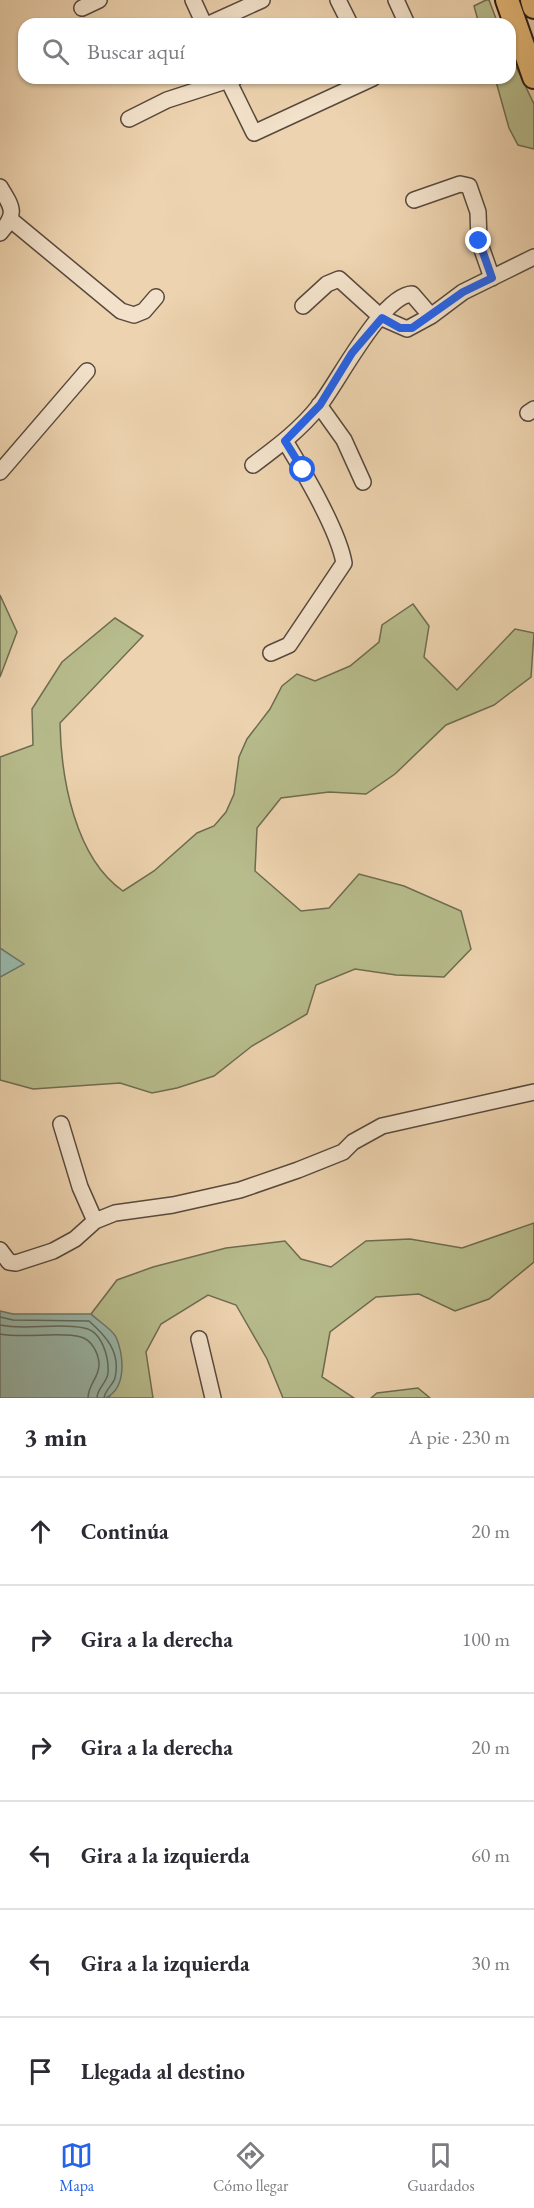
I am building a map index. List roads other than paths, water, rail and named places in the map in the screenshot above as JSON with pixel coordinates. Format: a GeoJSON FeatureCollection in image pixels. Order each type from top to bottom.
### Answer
{"type":"FeatureCollection","features":[{"type":"Feature","properties":{"kind":"highway"},"geometry":{"type":"LineString","coordinates":[[507,0],[513,18]]}},
{"type":"Feature","properties":{"kind":"highway"},"geometry":{"type":"LineString","coordinates":[[532,0],[534,7]]}},
{"type":"Feature","properties":{"kind":"highway"},"geometry":{"type":"LineString","coordinates":[[516,26],[534,78]]}},
{"type":"Feature","properties":{"kind":"street"},"geometry":{"type":"LineString","coordinates":[[82,8],[99,0]]}},
{"type":"Feature","properties":{"kind":"street"},"geometry":{"type":"LineString","coordinates":[[193,0],[201,18]]}},
{"type":"Feature","properties":{"kind":"street"},"geometry":{"type":"LineString","coordinates":[[222,18],[262,0]]}},
{"type":"Feature","properties":{"kind":"street"},"geometry":{"type":"LineString","coordinates":[[338,0],[347,18]]}},
{"type":"Feature","properties":{"kind":"street"},"geometry":{"type":"LineString","coordinates":[[396,0],[404,18]]}},
{"type":"Feature","properties":{"kind":"street"},"geometry":{"type":"LineString","coordinates":[[129,119],[166,100],[215,84]]}},
{"type":"Feature","properties":{"kind":"street"},"geometry":{"type":"LineString","coordinates":[[232,84],[254,133],[360,84]]}},
{"type":"Feature","properties":{"kind":"street"},"geometry":{"type":"LineString","coordinates":[[414,200],[460,184],[469,186],[478,212],[481,248],[492,278]]}},
{"type":"Feature","properties":{"kind":"street"},"geometry":{"type":"LineString","coordinates":[[0,187],[12,209],[11,220],[0,233]]}},
{"type":"Feature","properties":{"kind":"street"},"geometry":{"type":"LineString","coordinates":[[11,220],[121,311],[134,315],[144,311],[156,297]]}},
{"type":"Feature","properties":{"kind":"street"},"geometry":{"type":"LineString","coordinates":[[303,306],[327,284],[339,279],[382,318],[406,329],[431,316],[463,292],[534,257]]}},
{"type":"Feature","properties":{"kind":"street"},"geometry":{"type":"LineString","coordinates":[[253,465],[285,441],[320,405],[352,353],[382,318],[409,294],[417,297],[431,316]]}},
{"type":"Feature","properties":{"kind":"street"},"geometry":{"type":"LineString","coordinates":[[0,472],[87,371]]}},
{"type":"Feature","properties":{"kind":"street"},"geometry":{"type":"LineString","coordinates":[[320,405],[344,440],[363,482]]}},
{"type":"Feature","properties":{"kind":"street"},"geometry":{"type":"LineString","coordinates":[[271,653],[289,645],[344,563],[339,545],[310,484],[285,441]]}},
{"type":"Feature","properties":{"kind":"street"},"geometry":{"type":"LineString","coordinates":[[0,1250],[9,1262],[16,1263],[53,1251],[75,1239],[95,1221],[115,1213],[173,1205],[240,1190],[331,1158],[382,1126],[534,1092]]}},
{"type":"Feature","properties":{"kind":"street"},"geometry":{"type":"LineString","coordinates":[[61,1124],[80,1186],[95,1221]]}},
{"type":"Feature","properties":{"kind":"street"},"geometry":{"type":"LineString","coordinates":[[199,1339],[213,1398]]}},
{"type":"Feature","properties":{"kind":"water"},"geometry":{"type":"Polygon","coordinates":[[[0,948],[24,964],[0,977],[0,948]]]}},
{"type":"Feature","properties":{"kind":"water"},"geometry":{"type":"Polygon","coordinates":[[[0,1311],[13,1314],[91,1314],[114,1334],[119,1345],[122,1371],[117,1387],[105,1398],[0,1398],[0,1311]]]}}]}
